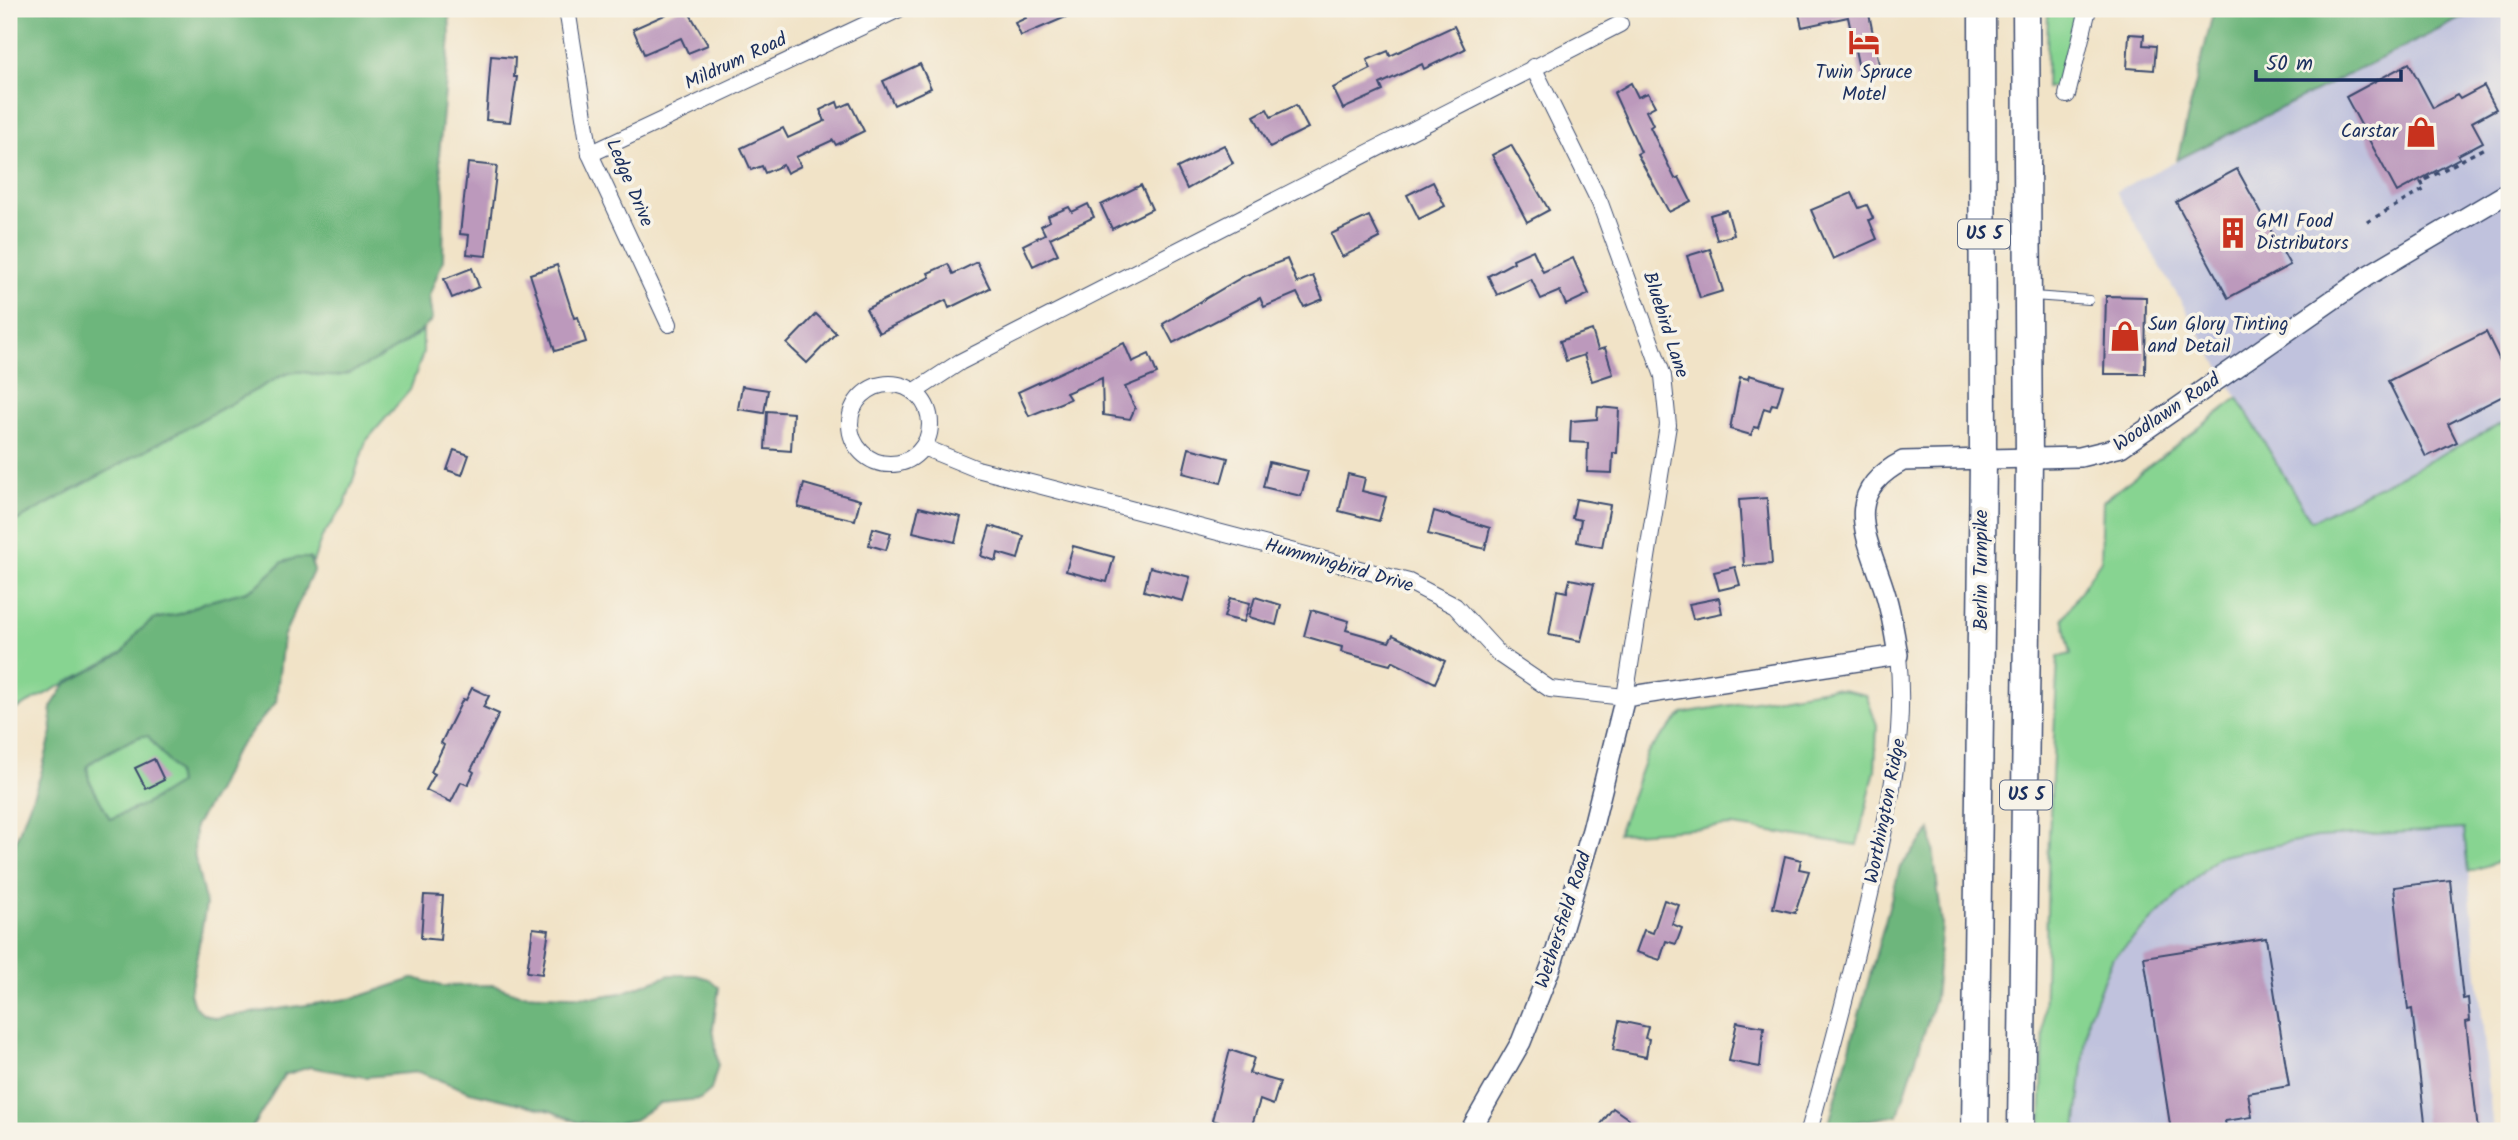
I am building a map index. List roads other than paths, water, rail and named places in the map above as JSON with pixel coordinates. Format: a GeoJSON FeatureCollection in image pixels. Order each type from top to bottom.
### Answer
{"type":"FeatureCollection","features":[{"type":"Feature","properties":{"kind":"highway","name":"Berlin Turnpike"},"geometry":{"type":"LineString","coordinates":[[1975,1131],[1983,460],[1982,9]]}},
{"type":"Feature","properties":{"kind":"highway","name":"US 5"},"geometry":{"type":"LineString","coordinates":[[2021,1131],[2029,459],[2026,9]]}},
{"type":"Feature","properties":{"kind":"street","name":"Ledge Drive"},"geometry":{"type":"LineString","coordinates":[[568,9],[590,154],[669,324]]}},
{"type":"Feature","properties":{"kind":"street","name":"Mildrum Road"},"geometry":{"type":"LineString","coordinates":[[590,154],[899,9]]}},
{"type":"Feature","properties":{"kind":"street"},"geometry":{"type":"LineString","coordinates":[[2067,95],[2088,9]]}},
{"type":"Feature","properties":{"kind":"street"},"geometry":{"type":"LineString","coordinates":[[914,391],[960,362],[1620,24]]}},
{"type":"Feature","properties":{"kind":"street","name":"Bluebird Lane"},"geometry":{"type":"LineString","coordinates":[[1533,67],[1600,202],[1663,376],[1668,425],[1625,697]]}},
{"type":"Feature","properties":{"kind":"street","name":"Woodlawn Road"},"geometry":{"type":"LineString","coordinates":[[1983,460],[2080,457],[2121,447],[2367,276],[2509,192]]}},
{"type":"Feature","properties":{"kind":"street"},"geometry":{"type":"LineString","coordinates":[[893,384],[914,391],[925,403],[930,419],[929,432],[923,447],[902,462],[879,462],[860,450],[850,430],[853,408],[868,390],[893,384]]}},
{"type":"Feature","properties":{"kind":"street","name":"Hummingbird Drive"},"geometry":{"type":"LineString","coordinates":[[923,447],[976,469],[1409,582],[1455,606],[1500,655],[1550,689],[1625,697],[1899,655]]}},
{"type":"Feature","properties":{"kind":"street","name":"Worthington Ridge"},"geometry":{"type":"LineString","coordinates":[[1810,1131],[1854,965],[1892,793],[1902,721],[1899,655],[1883,586],[1863,527],[1863,508],[1870,488],[1884,471],[1903,461],[1983,460]]}},
{"type":"Feature","properties":{"kind":"street","name":"Wethersfield Road"},"geometry":{"type":"LineString","coordinates":[[1470,1131],[1521,1042],[1552,964],[1592,830],[1625,697]]}},
{"type":"Feature","properties":{"kind":"lane"},"geometry":{"type":"LineString","coordinates":[[2029,296],[2089,300]]}},
{"type":"Feature","properties":{"kind":"place","name":"Twin Spruce Motel"},"geometry":{"type":"Point","coordinates":[1864,42]}},
{"type":"Feature","properties":{"kind":"place","name":"Carstar"},"geometry":{"type":"Point","coordinates":[2421,132]}},
{"type":"Feature","properties":{"kind":"place","name":"GMI Food Distributors"},"geometry":{"type":"Point","coordinates":[2233,233]}},
{"type":"Feature","properties":{"kind":"place","name":"Sun Glory Tinting and Detail"},"geometry":{"type":"Point","coordinates":[2125,336]}}]}
